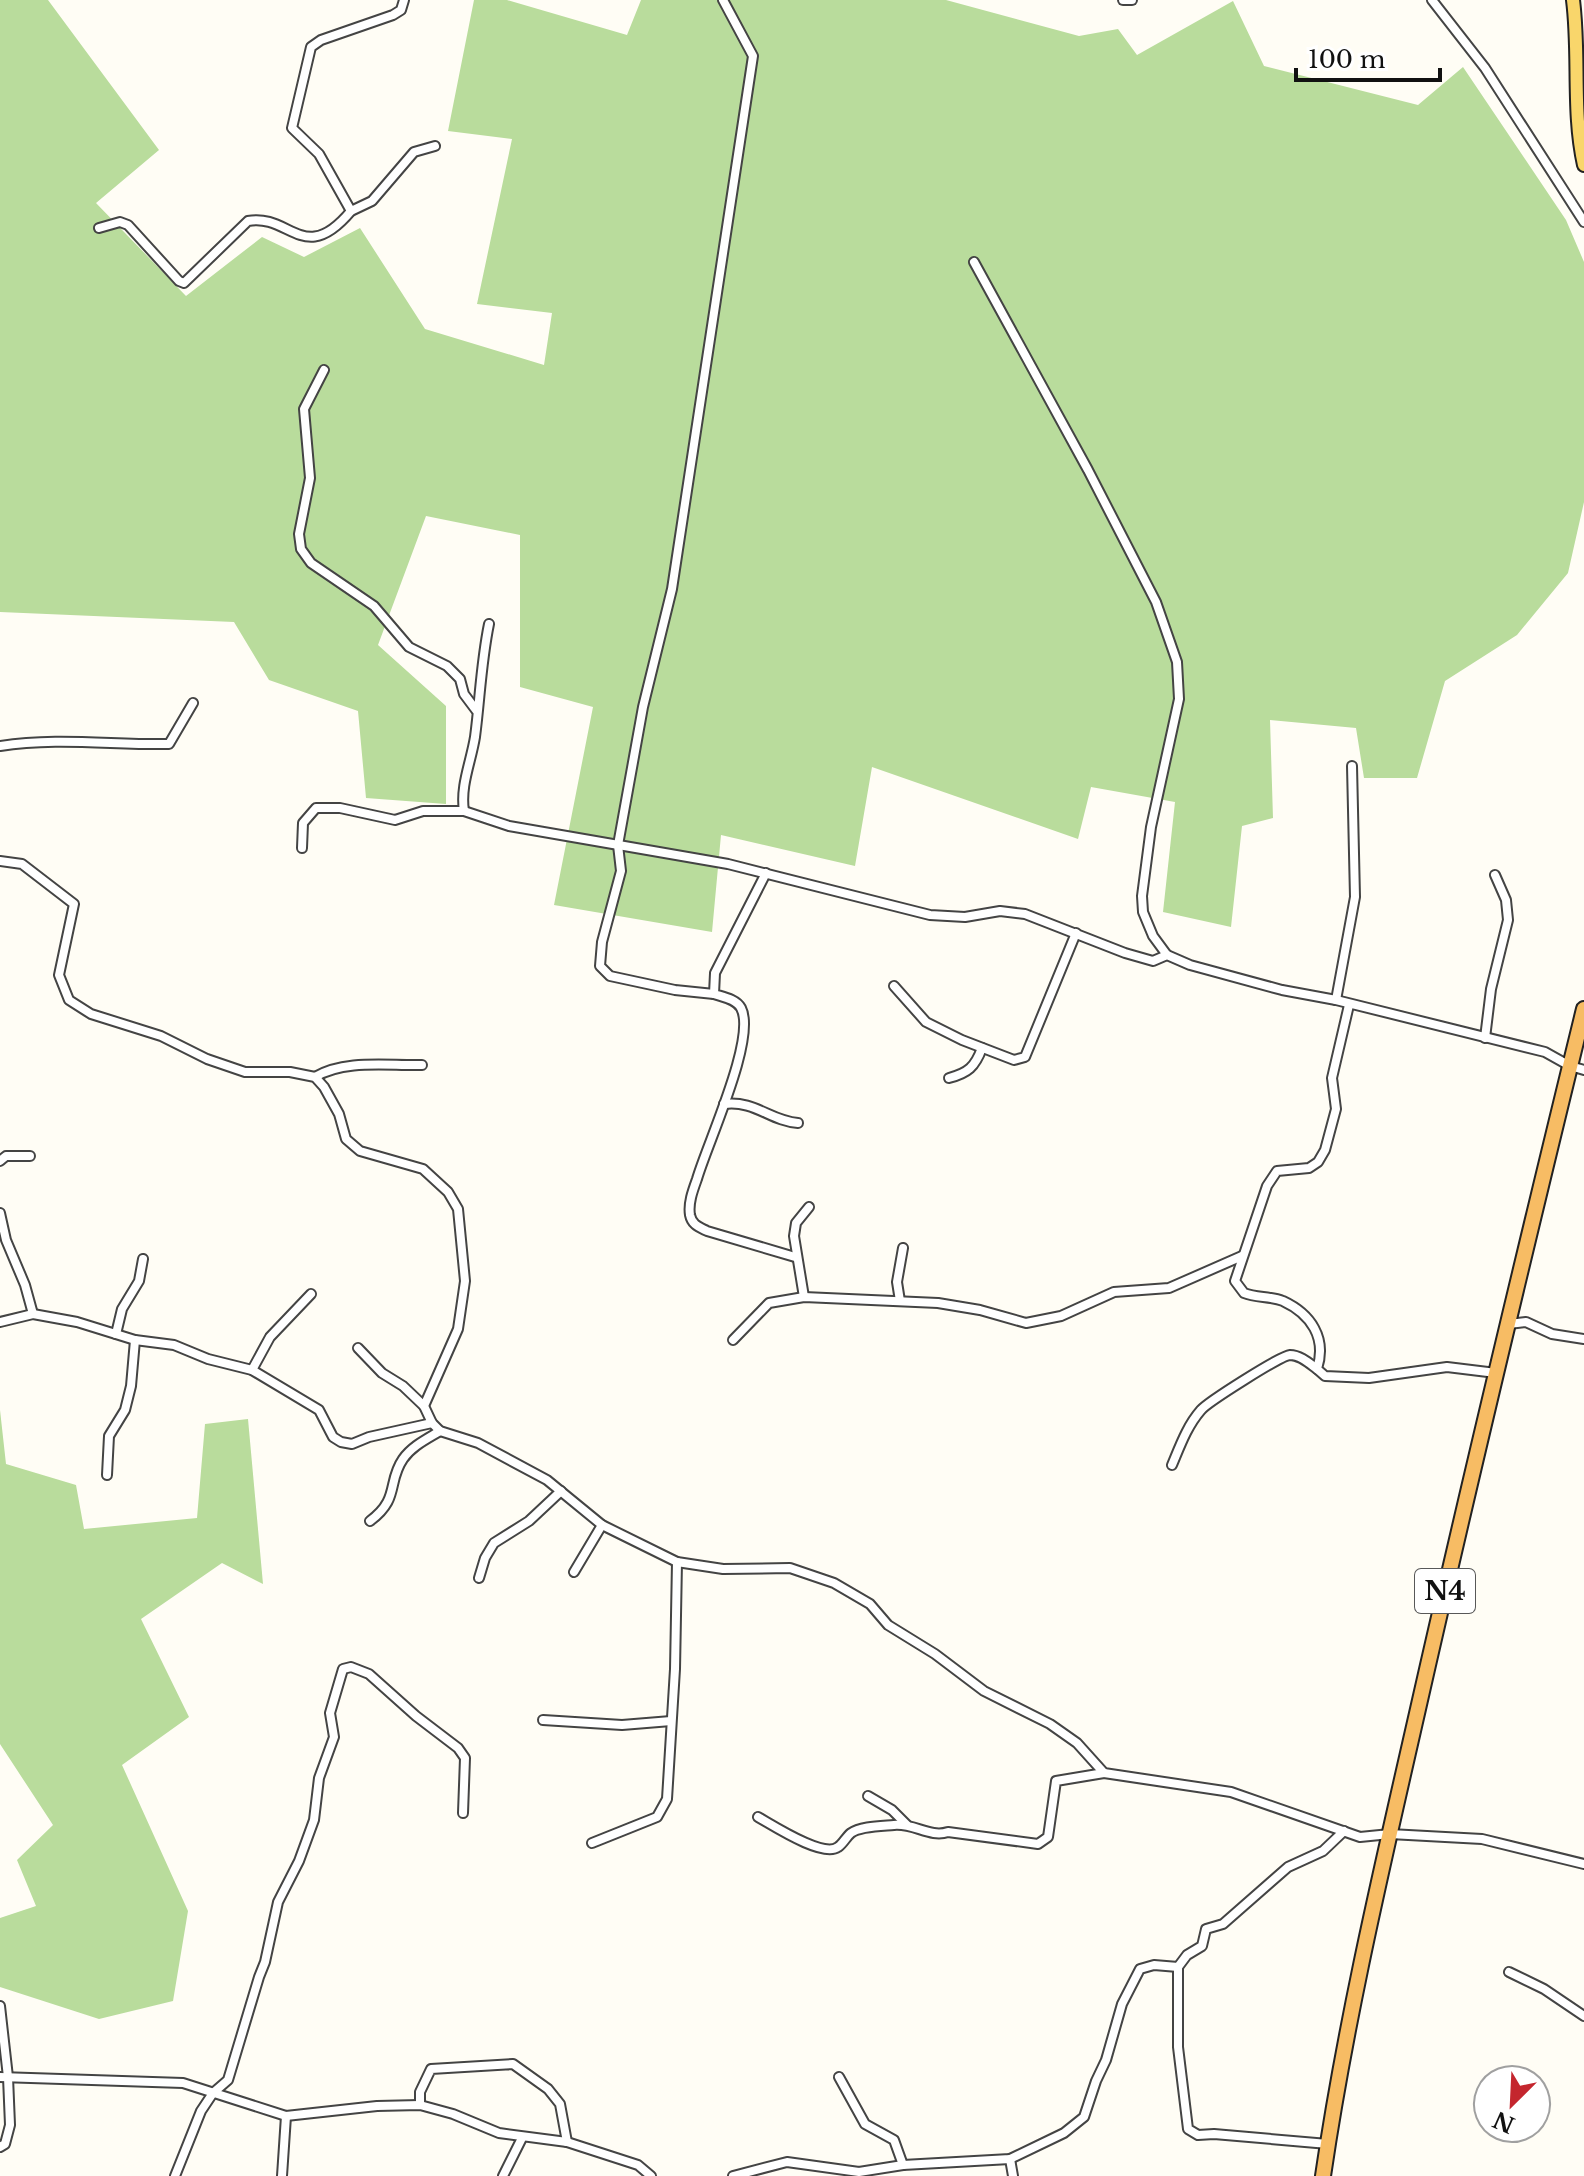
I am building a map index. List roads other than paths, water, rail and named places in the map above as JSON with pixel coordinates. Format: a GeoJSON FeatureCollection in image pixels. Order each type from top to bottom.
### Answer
{"type":"FeatureCollection","features":[{"type":"Feature","properties":{"kind":"highway","name":"N4"},"geometry":{"type":"LineString","coordinates":[[1323,2176],[1356,1987],[1390,1834],[1496,1373],[1577,1068],[1584,1009]]}},
{"type":"Feature","properties":{"kind":"main road"},"geometry":{"type":"LineString","coordinates":[[1573,0],[1577,35],[1576,92],[1584,165]]}},
{"type":"Feature","properties":{"kind":"street"},"geometry":{"type":"LineString","coordinates":[[351,211],[319,154],[292,128],[306,59],[315,42],[393,15],[401,10],[404,0]]}},
{"type":"Feature","properties":{"kind":"street"},"geometry":{"type":"LineString","coordinates":[[723,0],[753,56],[672,589],[643,707],[618,845],[621,871],[602,942],[600,966],[610,976],[675,990],[714,994],[735,1001],[742,1009],[745,1038],[690,1200],[690,1216],[696,1226],[707,1231],[795,1257]]}},
{"type":"Feature","properties":{"kind":"street"},"geometry":{"type":"LineString","coordinates":[[1123,0],[1132,0]]}},
{"type":"Feature","properties":{"kind":"street"},"geometry":{"type":"LineString","coordinates":[[1432,0],[1485,68],[1584,222]]}},
{"type":"Feature","properties":{"kind":"street"},"geometry":{"type":"LineString","coordinates":[[99,228],[120,222],[128,225],[184,283],[248,221],[267,221],[297,235],[312,237],[339,226],[351,211],[372,201],[414,152],[435,146]]}},
{"type":"Feature","properties":{"kind":"street"},"geometry":{"type":"LineString","coordinates":[[974,262],[1156,602],[1177,662],[1179,699],[1151,827],[1142,896],[1143,912],[1153,936],[1167,955],[1190,965],[1282,990],[1336,1000],[1545,1052],[1577,1068]]}},
{"type":"Feature","properties":{"kind":"street"},"geometry":{"type":"LineString","coordinates":[[324,370],[304,409],[310,478],[299,534],[301,549],[311,563],[374,606],[409,647],[447,666],[460,679],[464,694],[476,710]]}},
{"type":"Feature","properties":{"kind":"street"},"geometry":{"type":"LineString","coordinates":[[464,811],[462,800],[475,737],[481,664],[489,624]]}},
{"type":"Feature","properties":{"kind":"street"},"geometry":{"type":"LineString","coordinates":[[0,746],[37,740],[114,745],[169,744],[193,703]]}},
{"type":"Feature","properties":{"kind":"street"},"geometry":{"type":"LineString","coordinates":[[1336,1000],[1355,897],[1352,766]]}},
{"type":"Feature","properties":{"kind":"street"},"geometry":{"type":"LineString","coordinates":[[302,848],[303,823],[316,808],[340,808],[395,820],[423,811],[464,811],[509,826],[766,873],[930,915],[965,917],[1000,911],[1025,914],[1153,961],[1167,955]]}},
{"type":"Feature","properties":{"kind":"street"},"geometry":{"type":"LineString","coordinates":[[0,861],[22,864],[74,904],[59,975],[69,1000],[91,1014],[161,1036],[207,1059],[245,1072],[290,1072],[315,1077],[339,1114],[346,1139],[369,1154],[423,1169],[448,1192],[458,1209],[465,1281],[458,1329],[424,1406]]}},
{"type":"Feature","properties":{"kind":"street"},"geometry":{"type":"LineString","coordinates":[[714,994],[715,973],[766,873]]}},
{"type":"Feature","properties":{"kind":"street"},"geometry":{"type":"LineString","coordinates":[[1485,1038],[1491,989],[1508,920],[1506,900],[1495,875]]}},
{"type":"Feature","properties":{"kind":"street"},"geometry":{"type":"LineString","coordinates":[[894,986],[926,1022],[1014,1060],[1025,1057],[1076,933]]}},
{"type":"Feature","properties":{"kind":"street"},"geometry":{"type":"LineString","coordinates":[[1317,1369],[1321,1357],[1317,1330],[1311,1320],[1282,1301],[1252,1296],[1239,1289],[1236,1275],[1249,1247],[1267,1186],[1277,1171],[1309,1168],[1318,1162],[1325,1150],[1336,1109],[1332,1078],[1349,1005]]}},
{"type":"Feature","properties":{"kind":"street"},"geometry":{"type":"LineString","coordinates":[[949,1078],[965,1074],[976,1066],[982,1048]]}},
{"type":"Feature","properties":{"kind":"street"},"geometry":{"type":"LineString","coordinates":[[315,1077],[329,1069],[344,1066],[422,1065]]}},
{"type":"Feature","properties":{"kind":"street"},"geometry":{"type":"LineString","coordinates":[[724,1104],[739,1102],[798,1123]]}},
{"type":"Feature","properties":{"kind":"street"},"geometry":{"type":"LineString","coordinates":[[0,1161],[6,1156],[30,1156]]}},
{"type":"Feature","properties":{"kind":"street"},"geometry":{"type":"LineString","coordinates":[[804,1297],[795,1257],[796,1223],[809,1207]]}},
{"type":"Feature","properties":{"kind":"street"},"geometry":{"type":"LineString","coordinates":[[0,1213],[6,1240],[25,1285],[33,1314]]}},
{"type":"Feature","properties":{"kind":"street"},"geometry":{"type":"LineString","coordinates":[[900,1301],[897,1282],[903,1248]]}},
{"type":"Feature","properties":{"kind":"street"},"geometry":{"type":"LineString","coordinates":[[733,1340],[769,1303],[804,1297],[900,1301],[980,1310],[1026,1323],[1061,1316],[1114,1292],[1169,1288],[1243,1256]]}},
{"type":"Feature","properties":{"kind":"street"},"geometry":{"type":"LineString","coordinates":[[116,1334],[122,1309],[139,1281],[143,1259]]}},
{"type":"Feature","properties":{"kind":"street"},"geometry":{"type":"LineString","coordinates":[[252,1370],[270,1337],[311,1294]]}},
{"type":"Feature","properties":{"kind":"street"},"geometry":{"type":"LineString","coordinates":[[0,1322],[33,1314],[77,1322],[135,1340],[174,1345],[208,1359],[252,1370],[319,1410],[333,1437],[341,1442],[352,1444],[369,1437],[432,1423]]}},
{"type":"Feature","properties":{"kind":"street"},"geometry":{"type":"LineString","coordinates":[[1509,1324],[1526,1322],[1552,1334],[1584,1339]]}},
{"type":"Feature","properties":{"kind":"street"},"geometry":{"type":"LineString","coordinates":[[107,1475],[109,1436],[125,1410],[131,1386],[135,1340]]}},
{"type":"Feature","properties":{"kind":"street"},"geometry":{"type":"LineString","coordinates":[[358,1348],[382,1373],[403,1386],[424,1406],[432,1423],[440,1431],[478,1443],[547,1480],[602,1525],[677,1562],[723,1569],[790,1568],[834,1583],[870,1604],[888,1625],[935,1654],[984,1691],[1050,1724],[1077,1743],[1104,1773]]}},
{"type":"Feature","properties":{"kind":"street"},"geometry":{"type":"LineString","coordinates":[[1172,1465],[1189,1427],[1203,1407],[1288,1355],[1300,1357],[1325,1376],[1369,1378],[1447,1367],[1496,1373]]}},
{"type":"Feature","properties":{"kind":"street"},"geometry":{"type":"LineString","coordinates":[[370,1521],[383,1511],[391,1496],[404,1457],[440,1431]]}},
{"type":"Feature","properties":{"kind":"street"},"geometry":{"type":"LineString","coordinates":[[479,1578],[494,1543],[529,1521],[561,1491]]}},
{"type":"Feature","properties":{"kind":"street"},"geometry":{"type":"LineString","coordinates":[[574,1572],[602,1525]]}},
{"type":"Feature","properties":{"kind":"street"},"geometry":{"type":"LineString","coordinates":[[592,1843],[657,1817],[667,1799],[675,1669],[677,1562]]}},
{"type":"Feature","properties":{"kind":"street"},"geometry":{"type":"LineString","coordinates":[[175,2176],[201,2111],[213,2093],[228,2080],[265,1962],[278,1902],[299,1861],[314,1820],[319,1778],[334,1737],[330,1713],[343,1669],[351,1667],[369,1674],[458,1748],[465,1758],[463,1813]]}},
{"type":"Feature","properties":{"kind":"street"},"geometry":{"type":"LineString","coordinates":[[543,1720],[622,1725],[671,1721]]}},
{"type":"Feature","properties":{"kind":"street"},"geometry":{"type":"LineString","coordinates":[[758,1817],[816,1847],[829,1850],[838,1848],[856,1830],[908,1825],[939,1835],[948,1832],[1038,1844],[1048,1837],[1056,1781],[1104,1773],[1231,1792],[1360,1837],[1390,1834],[1482,1839],[1584,1864]]}},
{"type":"Feature","properties":{"kind":"street"},"geometry":{"type":"LineString","coordinates":[[868,1796],[892,1810],[908,1825]]}},
{"type":"Feature","properties":{"kind":"street"},"geometry":{"type":"LineString","coordinates":[[1328,2144],[1198,2135],[1188,2129],[1178,2047],[1178,1967],[1187,1955],[1202,1946],[1206,1929],[1223,1924],[1288,1867],[1323,1851],[1344,1831]]}},
{"type":"Feature","properties":{"kind":"street"},"geometry":{"type":"LineString","coordinates":[[733,2176],[787,2162],[859,2172],[903,2165],[1010,2159],[1064,2133],[1084,2117],[1106,2060],[1122,2004],[1140,1969],[1154,1965],[1178,1967]]}},
{"type":"Feature","properties":{"kind":"street"},"geometry":{"type":"LineString","coordinates":[[1509,1972],[1544,1989],[1584,2016]]}},
{"type":"Feature","properties":{"kind":"street"},"geometry":{"type":"LineString","coordinates":[[0,2006],[10,2125],[5,2144],[0,2147]]}},
{"type":"Feature","properties":{"kind":"street"},"geometry":{"type":"LineString","coordinates":[[420,2105],[420,2092],[431,2069],[513,2064],[548,2089],[560,2104],[567,2142]]}},
{"type":"Feature","properties":{"kind":"street"},"geometry":{"type":"LineString","coordinates":[[4,2077],[183,2083],[286,2116],[377,2106],[420,2105],[453,2114],[499,2133],[567,2142],[638,2165],[651,2176]]}},
{"type":"Feature","properties":{"kind":"street"},"geometry":{"type":"LineString","coordinates":[[839,2077],[865,2124],[894,2140],[903,2165]]}},
{"type":"Feature","properties":{"kind":"street"},"geometry":{"type":"LineString","coordinates":[[282,2176],[286,2116]]}},
{"type":"Feature","properties":{"kind":"street"},"geometry":{"type":"LineString","coordinates":[[503,2176],[522,2138]]}},
{"type":"Feature","properties":{"kind":"street"},"geometry":{"type":"LineString","coordinates":[[1010,2159],[1013,2176]]}}]}
